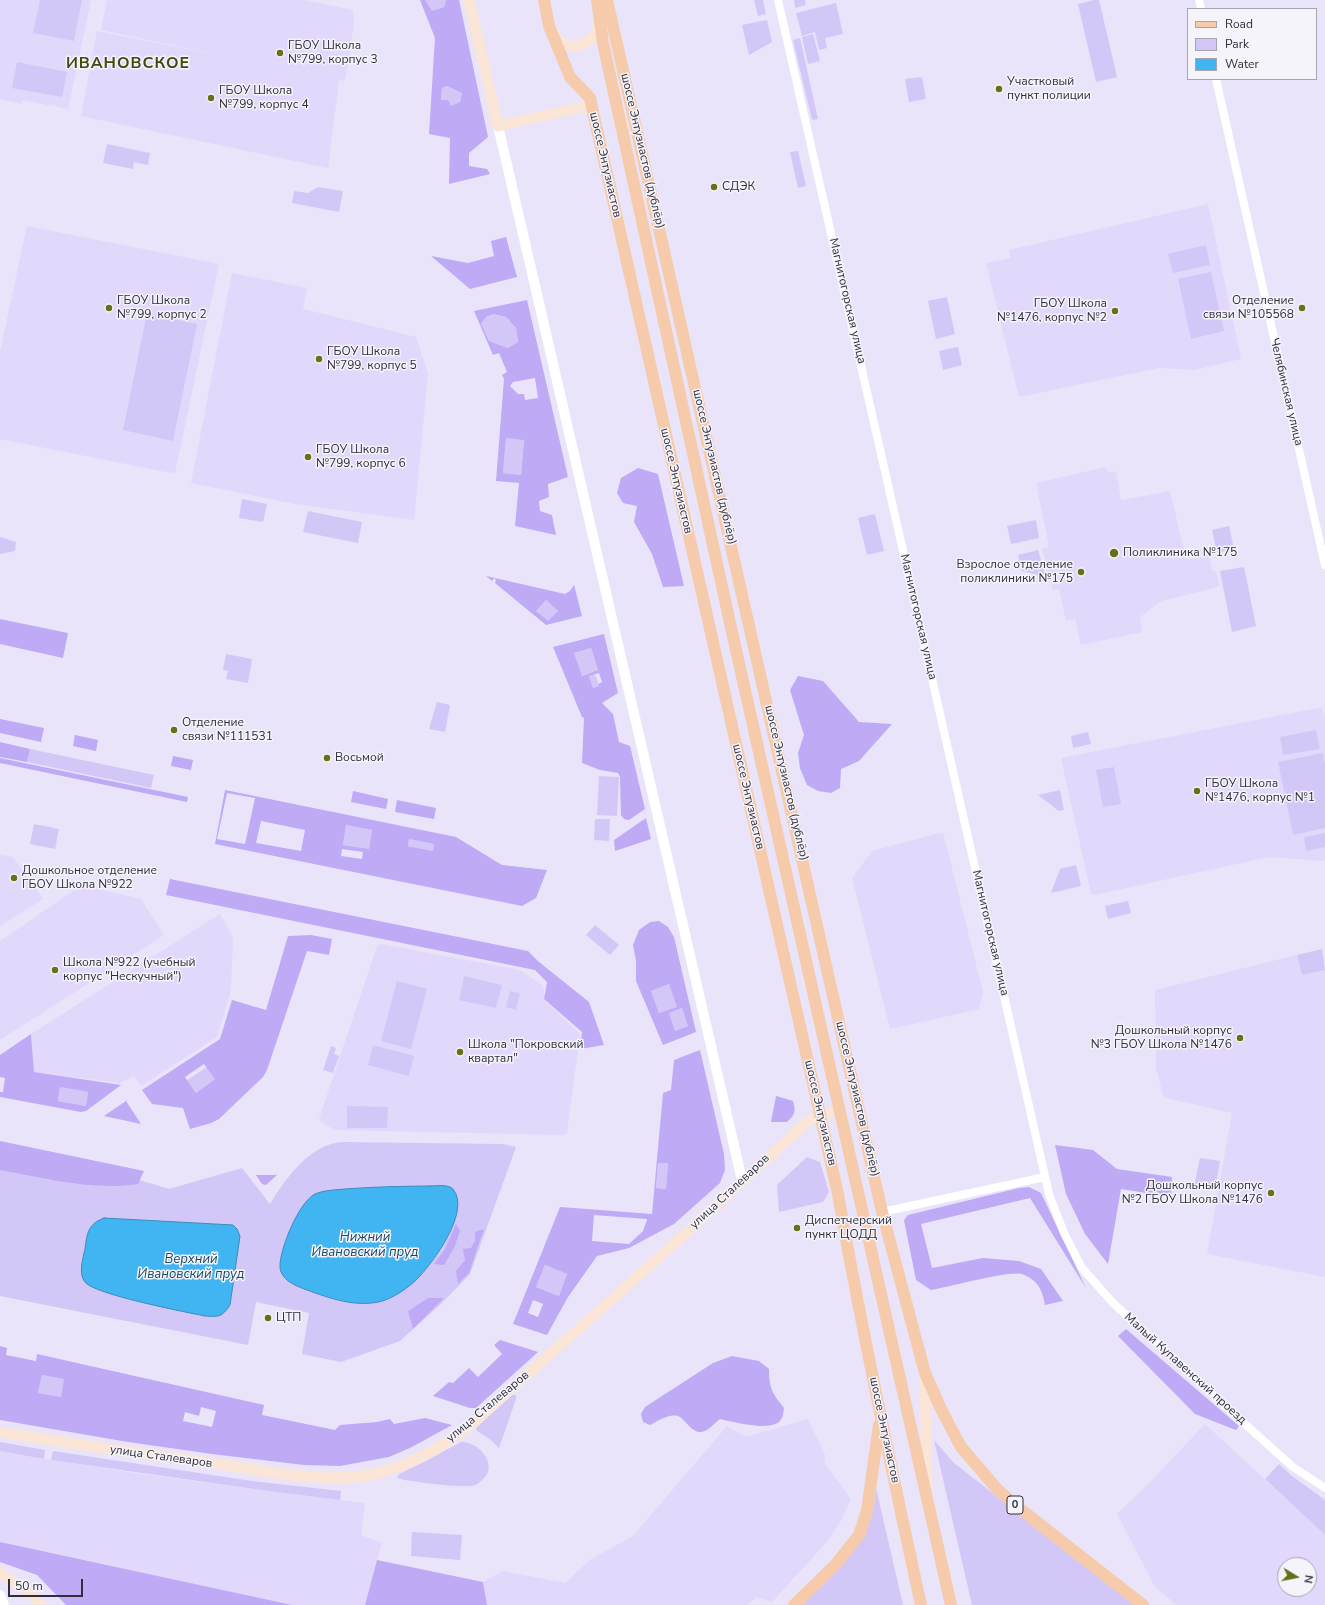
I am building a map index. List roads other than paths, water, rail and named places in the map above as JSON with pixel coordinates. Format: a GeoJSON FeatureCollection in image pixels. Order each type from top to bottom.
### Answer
{"type":"FeatureCollection","features":[{"type":"Feature","properties":{"kind":"main road"},"geometry":{"type":"LineString","coordinates":[[469,0],[498,126],[588,106]]}},
{"type":"Feature","properties":{"kind":"main road","name":"шоссе Энтузиастов"},"geometry":{"type":"LineString","coordinates":[[544,0],[549,26],[570,77],[588,106],[838,1194],[880,1414],[921,1605]]}},
{"type":"Feature","properties":{"kind":"main road","name":"шоссе Энтузиастов"},"geometry":{"type":"LineString","coordinates":[[598,0],[603,43],[735,648],[951,1605]]}},
{"type":"Feature","properties":{"kind":"main road","name":"шоссе Энтузиастов (дублёр)"},"geometry":{"type":"LineString","coordinates":[[607,0],[882,1212],[925,1373],[928,1506]]}},
{"type":"Feature","properties":{"kind":"main road"},"geometry":{"type":"LineString","coordinates":[[549,26],[559,41],[570,46],[576,46],[588,43],[592,39],[598,28],[599,16]]}},
{"type":"Feature","properties":{"kind":"main road","name":"улица Сталеваров"},"geometry":{"type":"LineString","coordinates":[[0,1432],[122,1452],[321,1477],[346,1477],[370,1474],[390,1469],[442,1445],[467,1428],[669,1248],[808,1121],[819,1115],[839,1110]]}},
{"type":"Feature","properties":{"kind":"main road","name":"0"},"geometry":{"type":"LineString","coordinates":[[925,1373],[941,1409],[961,1447],[997,1489],[1143,1605]]}},
{"type":"Feature","properties":{"kind":"main road"},"geometry":{"type":"LineString","coordinates":[[794,1605],[836,1564],[859,1535],[867,1511],[880,1414]]}},
{"type":"Feature","properties":{"kind":"main road"},"geometry":{"type":"LineString","coordinates":[[0,1573],[26,1590],[41,1605]]}},
{"type":"Feature","properties":{"kind":"street","name":"Магнитогорская улица"},"geometry":{"type":"LineString","coordinates":[[778,0],[1045,1177],[1049,1194],[1064,1233]]}},
{"type":"Feature","properties":{"kind":"street","name":"Челябинская улица"},"geometry":{"type":"LineString","coordinates":[[1216,80],[1325,565]]}},
{"type":"Feature","properties":{"kind":"street"},"geometry":{"type":"LineString","coordinates":[[498,126],[742,1180]]}},
{"type":"Feature","properties":{"kind":"street"},"geometry":{"type":"LineString","coordinates":[[882,1212],[1045,1177]]}},
{"type":"Feature","properties":{"kind":"street","name":"Малый Купавенский проезд"},"geometry":{"type":"LineString","coordinates":[[1064,1233],[1082,1268],[1113,1303],[1198,1383],[1264,1441],[1294,1467],[1325,1488]]}},
{"type":"Feature","properties":{"kind":"street"},"geometry":{"type":"LineString","coordinates":[[0,1595],[4,1605]]}},
{"type":"Feature","properties":{"kind":"water","name":"Нижний Ивановский пруд"},"geometry":{"type":"Polygon","coordinates":[[[445,1186],[453,1189],[457,1198],[457,1210],[454,1222],[448,1235],[426,1270],[406,1289],[389,1299],[369,1303],[351,1303],[333,1299],[289,1282],[283,1275],[280,1266],[283,1248],[287,1237],[303,1206],[315,1194],[345,1189],[445,1186]]]}},
{"type":"Feature","properties":{"kind":"water","name":"Верхний Ивановский пруд"},"geometry":{"type":"Polygon","coordinates":[[[104,1218],[233,1225],[237,1229],[240,1236],[230,1305],[220,1315],[205,1316],[121,1297],[92,1287],[83,1279],[81,1270],[89,1230],[91,1226],[104,1218]]]}},
{"type":"Feature","properties":{"kind":"place","name":"ГБОУ Школа №799, корпус 3"},"geometry":{"type":"Point","coordinates":[280,53]}},
{"type":"Feature","properties":{"kind":"place","name":"Участковый пункт полиции"},"geometry":{"type":"Point","coordinates":[999,89]}},
{"type":"Feature","properties":{"kind":"place","name":"ГБОУ Школа №799, корпус 4"},"geometry":{"type":"Point","coordinates":[211,98]}},
{"type":"Feature","properties":{"kind":"place","name":"СДЭК"},"geometry":{"type":"Point","coordinates":[714,187]}},
{"type":"Feature","properties":{"kind":"place","name":"ГБОУ Школа №799, корпус 2"},"geometry":{"type":"Point","coordinates":[109,308]}},
{"type":"Feature","properties":{"kind":"place","name":"Отделение связи №105568"},"geometry":{"type":"Point","coordinates":[1302,308]}},
{"type":"Feature","properties":{"kind":"place","name":"ГБОУ Школа №1476, корпус №2"},"geometry":{"type":"Point","coordinates":[1115,311]}},
{"type":"Feature","properties":{"kind":"place","name":"ГБОУ Школа №799, корпус 5"},"geometry":{"type":"Point","coordinates":[319,359]}},
{"type":"Feature","properties":{"kind":"place","name":"ГБОУ Школа №799, корпус 6"},"geometry":{"type":"Point","coordinates":[308,457]}},
{"type":"Feature","properties":{"kind":"place","name":"Поликлиника №175"},"geometry":{"type":"Point","coordinates":[1114,553]}},
{"type":"Feature","properties":{"kind":"place","name":"Взрослое отделение поликлиники №175"},"geometry":{"type":"Point","coordinates":[1081,572]}},
{"type":"Feature","properties":{"kind":"place","name":"Отделение связи №111531"},"geometry":{"type":"Point","coordinates":[174,730]}},
{"type":"Feature","properties":{"kind":"place","name":"Восьмой"},"geometry":{"type":"Point","coordinates":[327,758]}},
{"type":"Feature","properties":{"kind":"place","name":"ГБОУ Школа №1476, корпус №1"},"geometry":{"type":"Point","coordinates":[1197,791]}},
{"type":"Feature","properties":{"kind":"place","name":"Дошкольное отделение ГБОУ Школа №922"},"geometry":{"type":"Point","coordinates":[14,878]}},
{"type":"Feature","properties":{"kind":"place","name":"Школа №922 (учебный корпус \"Нескучный\")"},"geometry":{"type":"Point","coordinates":[55,970]}},
{"type":"Feature","properties":{"kind":"place","name":"Дошкольный корпус №3 ГБОУ Школа №1476"},"geometry":{"type":"Point","coordinates":[1240,1038]}},
{"type":"Feature","properties":{"kind":"place","name":"Школа \"Покровский квартал\""},"geometry":{"type":"Point","coordinates":[460,1052]}},
{"type":"Feature","properties":{"kind":"place","name":"Дошкольный корпус №2 ГБОУ Школа №1476"},"geometry":{"type":"Point","coordinates":[1271,1193]}},
{"type":"Feature","properties":{"kind":"place","name":"Диспетчерский пункт ЦОДД"},"geometry":{"type":"Point","coordinates":[797,1228]}},
{"type":"Feature","properties":{"kind":"place","name":"ЦТП"},"geometry":{"type":"Point","coordinates":[268,1318]}},
{"type":"Feature","properties":{"kind":"district","name":"ИВАНОВСКОЕ"},"geometry":{"type":"Point","coordinates":[128,64]}}]}
